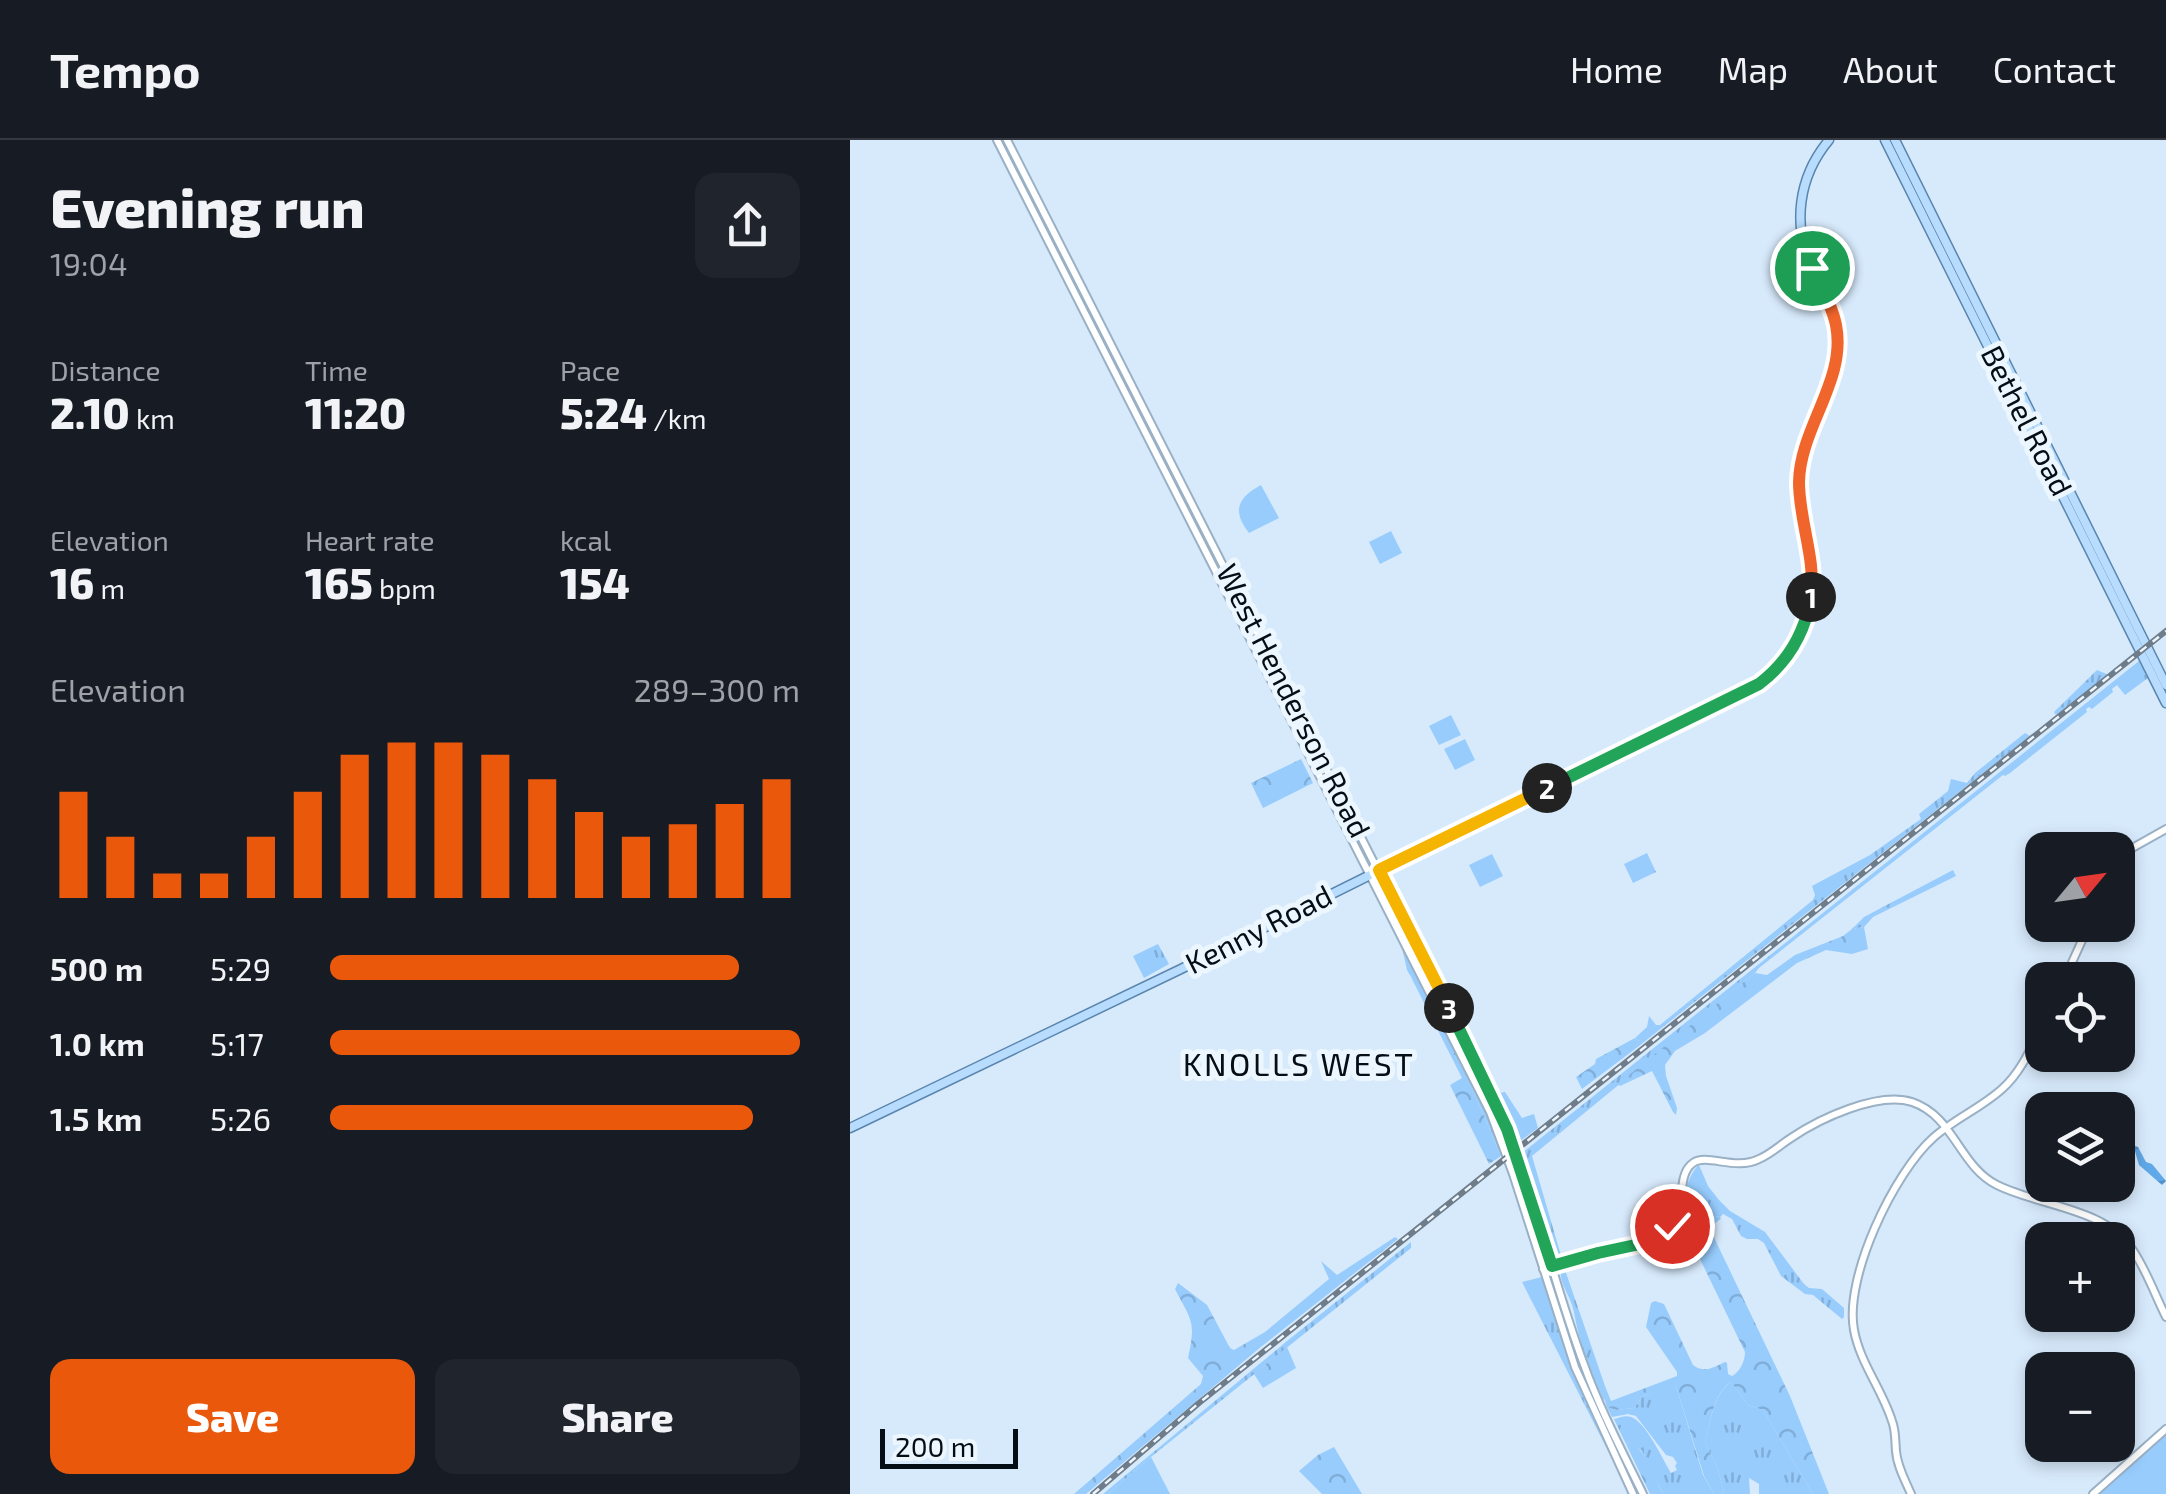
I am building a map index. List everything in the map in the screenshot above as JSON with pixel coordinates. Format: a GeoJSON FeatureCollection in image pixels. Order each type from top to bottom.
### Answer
{"type":"FeatureCollection","features":[{"type":"Feature","properties":{"kind":"main road","name":"West Henderson Road"},"geometry":{"type":"LineString","coordinates":[[997,140],[1498,1107],[1583,1364],[1643,1494]]}},
{"type":"Feature","properties":{"kind":"main road","name":"West Henderson Road"},"geometry":{"type":"LineString","coordinates":[[1007,140],[1375,872],[1490,1112],[1575,1367],[1633,1494]]}},
{"type":"Feature","properties":{"kind":"main road","name":"Kenny Road"},"geometry":{"type":"LineString","coordinates":[[850,1128],[1740,695],[1772,674],[1798,640],[1812,592],[1800,471],[1808,437],[1834,368],[1838,336],[1832,310],[1804,248],[1799,220],[1806,178],[1829,140]]}},
{"type":"Feature","properties":{"kind":"main road","name":"Bethel Road"},"geometry":{"type":"LineString","coordinates":[[1884,140],[2166,703]]}},
{"type":"Feature","properties":{"kind":"main road","name":"Bethel Road"},"geometry":{"type":"LineString","coordinates":[[1895,140],[2166,685]]}},
{"type":"Feature","properties":{"kind":"main road"},"geometry":{"type":"LineString","coordinates":[[2148,667],[2166,693]]}},
{"type":"Feature","properties":{"kind":"main road"},"geometry":{"type":"LineString","coordinates":[[2135,846],[2166,829]]}},
{"type":"Feature","properties":{"kind":"main road"},"geometry":{"type":"LineString","coordinates":[[1911,1494],[1896,1453],[1894,1425],[1860,1352],[1852,1316],[1862,1260],[1882,1212],[1917,1156],[1932,1139],[2003,1088],[2025,1061]]}},
{"type":"Feature","properties":{"kind":"main road"},"geometry":{"type":"LineString","coordinates":[[1543,1269],[1628,1248],[1668,1229],[1680,1211],[1688,1168],[1699,1160],[1730,1165],[1750,1163],[1818,1123],[1852,1109],[1885,1100],[1904,1100],[1935,1114],[1971,1164],[1991,1182],[2096,1220],[2118,1232],[2134,1252],[2166,1317]]}},
{"type":"Feature","properties":{"kind":"main road"},"geometry":{"type":"LineString","coordinates":[[2093,1494],[2166,1429]]}},
{"type":"Feature","properties":{"kind":"green space"},"geometry":{"type":"Polygon","coordinates":[[[1261,485],[1279,518],[1249,533],[1240,518],[1240,506],[1261,485]]]}},
{"type":"Feature","properties":{"kind":"green space"},"geometry":{"type":"Polygon","coordinates":[[[1391,531],[1402,553],[1380,564],[1369,542],[1391,531]]]}},
{"type":"Feature","properties":{"kind":"green space"},"geometry":{"type":"Polygon","coordinates":[[[2139,661],[2148,678],[2125,695],[2117,685],[2092,709],[2086,709],[1759,968],[1532,1156],[1562,1259],[1556,1258],[1522,1153],[2139,661]]]}},
{"type":"Feature","properties":{"kind":"green space"},"geometry":{"type":"Polygon","coordinates":[[[2097,670],[2109,675],[2056,715],[2054,712],[2097,670]]]}},
{"type":"Feature","properties":{"kind":"green space"},"geometry":{"type":"Polygon","coordinates":[[[1451,715],[1461,735],[1439,745],[1429,726],[1451,715]]]}},
{"type":"Feature","properties":{"kind":"green space"},"geometry":{"type":"Polygon","coordinates":[[[2025,733],[2030,736],[1639,1046],[1635,1038],[1647,1027],[1649,1016],[1660,1025],[1813,900],[1812,886],[1870,855],[1921,819],[1919,814],[1948,791],[1951,779],[1967,783],[2025,733]]]}},
{"type":"Feature","properties":{"kind":"green space"},"geometry":{"type":"Polygon","coordinates":[[[1465,739],[1475,760],[1455,770],[1444,749],[1465,739]]]}},
{"type":"Feature","properties":{"kind":"green space"},"geometry":{"type":"Polygon","coordinates":[[[1301,759],[1313,783],[1263,808],[1251,783],[1301,759]]]}},
{"type":"Feature","properties":{"kind":"green space"},"geometry":{"type":"Polygon","coordinates":[[[1647,853],[1656,872],[1633,883],[1624,864],[1647,853]]]}},
{"type":"Feature","properties":{"kind":"green space"},"geometry":{"type":"Polygon","coordinates":[[[1492,854],[1503,876],[1480,887],[1469,865],[1492,854]]]}},
{"type":"Feature","properties":{"kind":"green space"},"geometry":{"type":"Polygon","coordinates":[[[1953,870],[1956,876],[1873,917],[1864,927],[1852,929],[1864,917],[1953,870]]]}},
{"type":"Feature","properties":{"kind":"green space"},"geometry":{"type":"Polygon","coordinates":[[[1864,927],[1868,949],[1852,954],[1826,950],[1797,963],[1675,1051],[1665,1065],[1676,1115],[1652,1071],[1618,1084],[1755,973],[1767,975],[1795,955],[1864,927]]]}},
{"type":"Feature","properties":{"kind":"green space"},"geometry":{"type":"Polygon","coordinates":[[[1158,944],[1169,964],[1144,978],[1133,956],[1158,944]]]}},
{"type":"Feature","properties":{"kind":"green space"},"geometry":{"type":"Polygon","coordinates":[[[1404,946],[1490,1119],[1504,1155],[1501,1156],[1470,1083],[1420,984],[1407,970],[1404,946]]]}},
{"type":"Feature","properties":{"kind":"green space"},"geometry":{"type":"Polygon","coordinates":[[[1413,974],[1470,1083],[1501,1156],[1489,1164],[1450,1085],[1462,1078],[1411,977],[1413,974]]]}},
{"type":"Feature","properties":{"kind":"green space"},"geometry":{"type":"Polygon","coordinates":[[[1635,1038],[1639,1046],[1582,1089],[1576,1077],[1595,1064],[1596,1059],[1635,1038]]]}},
{"type":"Feature","properties":{"kind":"green space"},"geometry":{"type":"Polygon","coordinates":[[[1505,1092],[1522,1118],[1534,1114],[1538,1128],[1519,1142],[1499,1093],[1505,1092]]]}},
{"type":"Feature","properties":{"kind":"green space"},"geometry":{"type":"Polygon","coordinates":[[[1699,1165],[1719,1200],[1765,1232],[1804,1284],[1822,1289],[1844,1308],[1842,1319],[1781,1276],[1764,1243],[1741,1236],[1732,1219],[1723,1214],[1685,1228],[1684,1195],[1699,1165]]]}},
{"type":"Feature","properties":{"kind":"green space"},"geometry":{"type":"Polygon","coordinates":[[[1714,1216],[1721,1219],[1709,1227],[1790,1396],[1829,1494],[1813,1494],[1763,1410],[1748,1405],[1731,1382],[1716,1401],[1705,1442],[1717,1467],[1724,1491],[1721,1494],[1714,1494],[1704,1476],[1676,1386],[1643,1396],[1634,1408],[1607,1407],[1605,1386],[1611,1401],[1677,1376],[1646,1327],[1651,1303],[1655,1301],[1664,1304],[1697,1368],[1713,1368],[1725,1362],[1732,1376],[1742,1366],[1745,1352],[1685,1228],[1714,1216]]]}},
{"type":"Feature","properties":{"kind":"green space"},"geometry":{"type":"Polygon","coordinates":[[[1395,1237],[1398,1239],[1262,1346],[1086,1494],[1074,1494],[1201,1384],[1203,1376],[1188,1358],[1192,1329],[1175,1289],[1178,1283],[1207,1305],[1234,1350],[1265,1332],[1329,1279],[1321,1261],[1337,1275],[1395,1237]]]}},
{"type":"Feature","properties":{"kind":"green space"},"geometry":{"type":"Polygon","coordinates":[[[1411,1242],[1411,1248],[1108,1494],[1103,1494],[1287,1341],[1411,1242]]]}},
{"type":"Feature","properties":{"kind":"green space"},"geometry":{"type":"Polygon","coordinates":[[[1564,1267],[1605,1386],[1604,1401],[1561,1279],[1564,1267]]]}},
{"type":"Feature","properties":{"kind":"green space"},"geometry":{"type":"Polygon","coordinates":[[[1542,1277],[1579,1386],[1630,1494],[1522,1282],[1542,1277]]]}},
{"type":"Feature","properties":{"kind":"green space"},"geometry":{"type":"Polygon","coordinates":[[[1287,1347],[1296,1368],[1263,1388],[1254,1374],[1287,1347]]]}},
{"type":"Feature","properties":{"kind":"green space"},"geometry":{"type":"Polygon","coordinates":[[[1731,1382],[1748,1405],[1763,1410],[1813,1494],[1759,1494],[1759,1484],[1749,1478],[1750,1494],[1721,1494],[1724,1491],[1717,1467],[1705,1442],[1716,1401],[1731,1382]]]}},
{"type":"Feature","properties":{"kind":"green space"},"geometry":{"type":"Polygon","coordinates":[[[1673,1386],[1703,1475],[1714,1494],[1663,1494],[1642,1451],[1629,1442],[1626,1444],[1614,1419],[1626,1416],[1637,1420],[1671,1473],[1677,1470],[1677,1463],[1666,1455],[1636,1416],[1628,1414],[1612,1417],[1607,1407],[1634,1408],[1643,1396],[1673,1386]]]}},
{"type":"Feature","properties":{"kind":"green space"},"geometry":{"type":"Polygon","coordinates":[[[2166,1435],[2166,1494],[2100,1494],[2166,1435]]]}},
{"type":"Feature","properties":{"kind":"green space"},"geometry":{"type":"Polygon","coordinates":[[[1629,1442],[1645,1457],[1663,1494],[1650,1494],[1626,1444],[1629,1442]]]}},
{"type":"Feature","properties":{"kind":"green space"},"geometry":{"type":"Polygon","coordinates":[[[1334,1447],[1362,1494],[1322,1494],[1299,1471],[1334,1447]]]}},
{"type":"Feature","properties":{"kind":"green space"},"geometry":{"type":"Polygon","coordinates":[[[1151,1457],[1170,1494],[1108,1494],[1151,1457]]]}},
{"type":"Feature","properties":{"kind":"water"},"geometry":{"type":"Polygon","coordinates":[[[2135,1146],[2166,1181],[2162,1185],[2139,1165],[2135,1146]]]}},
{"type":"Feature","properties":{"kind":"railway"},"geometry":{"type":"LineString","coordinates":[[1093,1494],[1199,1403],[2166,631]]}},
{"type":"Feature","properties":{"kind":"district","name":"KNOLLS WEST"},"geometry":{"type":"Point","coordinates":[1299,1065]}},
{"type":"Feature","properties":{"kind":"route"},"geometry":{"type":"LineString","coordinates":[[1672,1226],[1628,1248],[1552,1266],[1498,1107],[1379,870],[1750,690],[1784,661],[1808,616],[1812,592],[1799,482],[1801,462],[1834,368],[1838,336],[1832,310],[1812,268]]}}]}
